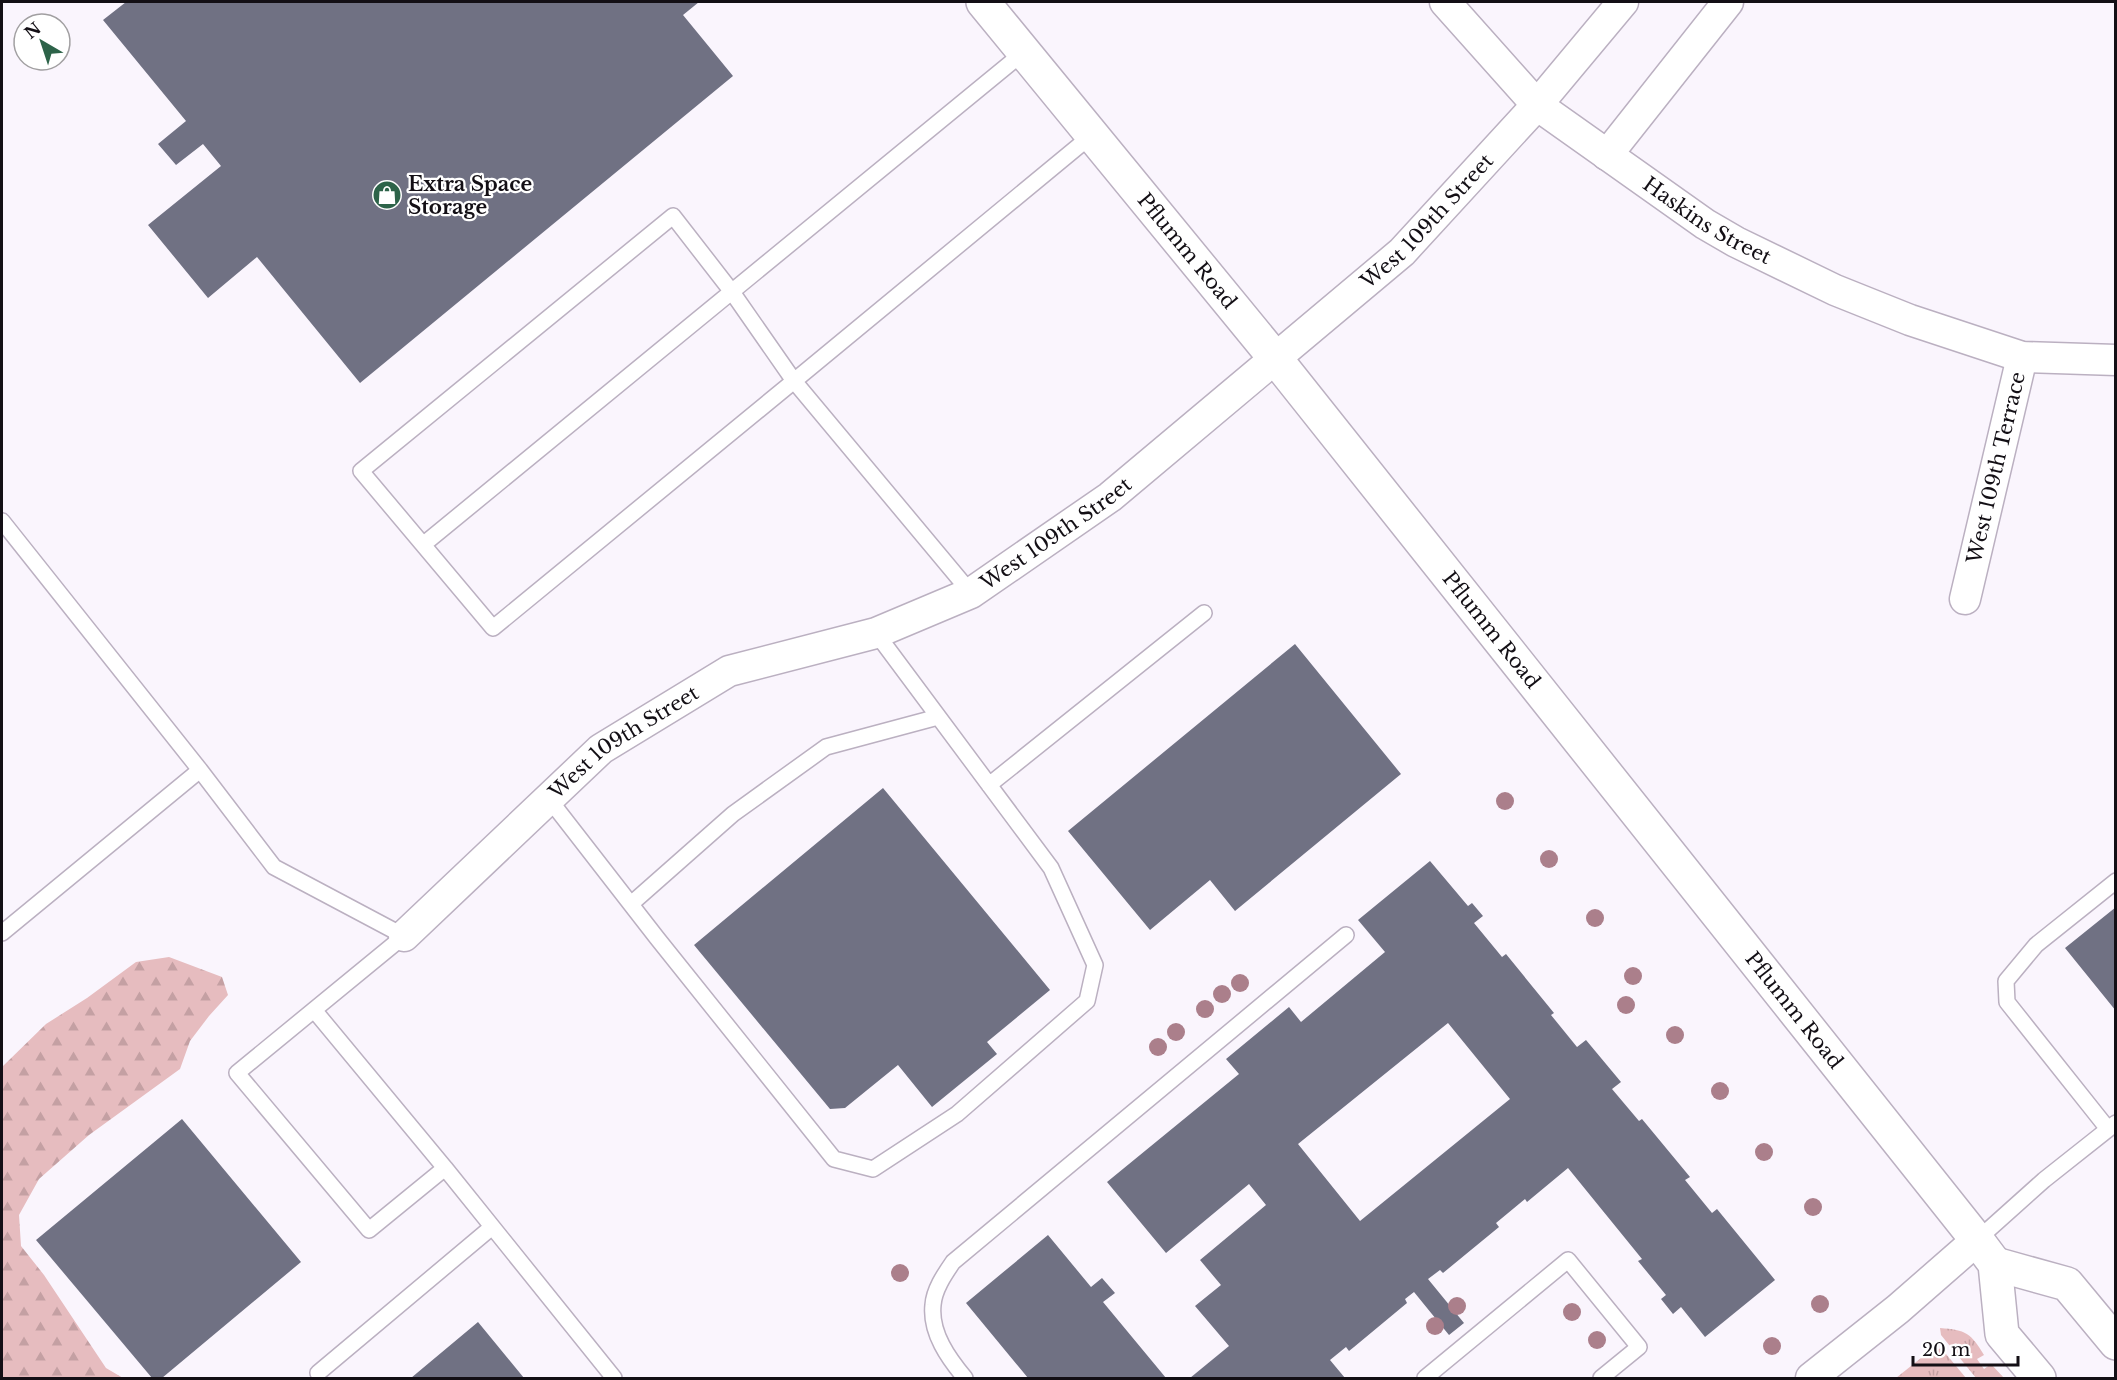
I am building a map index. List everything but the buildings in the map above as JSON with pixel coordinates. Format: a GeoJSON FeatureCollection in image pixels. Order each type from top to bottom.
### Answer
{"type":"FeatureCollection","features":[{"type":"Feature","properties":{"kind":"main road","name":"Pflumm Road"},"geometry":{"type":"LineString","coordinates":[[983,2],[1275,358],[1986,1252]]}},
{"type":"Feature","properties":{"kind":"main road"},"geometry":{"type":"LineString","coordinates":[[1986,1252],[2067,1284],[2115,1343]]}},
{"type":"Feature","properties":{"kind":"main road"},"geometry":{"type":"LineString","coordinates":[[1986,1252],[2002,1334],[2039,1378]]}},
{"type":"Feature","properties":{"kind":"street","name":"Haskins Street"},"geometry":{"type":"LineString","coordinates":[[1445,2],[1537,105],[1705,224],[1818,283],[1910,320],[2022,357]]}},
{"type":"Feature","properties":{"kind":"street","name":"West 109th Street"},"geometry":{"type":"LineString","coordinates":[[404,936],[600,749],[729,671],[876,633],[971,593],[1110,497],[1402,252],[1537,105],[1623,2]]}},
{"type":"Feature","properties":{"kind":"street"},"geometry":{"type":"LineString","coordinates":[[1607,154],[1728,2]]}},
{"type":"Feature","properties":{"kind":"street","name":"West 109th Terrace"},"geometry":{"type":"LineString","coordinates":[[1965,599],[2022,357],[2115,360]]}},
{"type":"Feature","properties":{"kind":"street"},"geometry":{"type":"LineString","coordinates":[[1811,1378],[1898,1309],[1986,1252]]}},
{"type":"Feature","properties":{"kind":"lane"},"geometry":{"type":"LineString","coordinates":[[424,544],[1024,52]]}},
{"type":"Feature","properties":{"kind":"lane"},"geometry":{"type":"LineString","coordinates":[[971,593],[794,381],[732,292],[673,216],[361,471],[493,628],[794,381],[1092,135]]}},
{"type":"Feature","properties":{"kind":"lane"},"geometry":{"type":"LineString","coordinates":[[2,521],[274,867],[404,936],[237,1073],[369,1230],[445,1168]]}},
{"type":"Feature","properties":{"kind":"lane"},"geometry":{"type":"LineString","coordinates":[[989,785],[1204,613]]}},
{"type":"Feature","properties":{"kind":"lane"},"geometry":{"type":"LineString","coordinates":[[549,799],[834,1159],[873,1168],[957,1114],[1087,1001],[1095,965],[1051,868],[876,633]]}},
{"type":"Feature","properties":{"kind":"lane"},"geometry":{"type":"LineString","coordinates":[[631,904],[733,814],[826,747],[938,717]]}},
{"type":"Feature","properties":{"kind":"lane"},"geometry":{"type":"LineString","coordinates":[[2,933],[200,770]]}},
{"type":"Feature","properties":{"kind":"lane"},"geometry":{"type":"LineString","coordinates":[[1986,1252],[2044,1180],[2112,1126],[2007,1002],[2006,981],[2036,945],[2115,881]]}},
{"type":"Feature","properties":{"kind":"lane"},"geometry":{"type":"LineString","coordinates":[[965,1378],[950,1360],[940,1342],[934,1319],[933,1305],[940,1282],[953,1262],[1346,935]]}},
{"type":"Feature","properties":{"kind":"lane"},"geometry":{"type":"LineString","coordinates":[[314,1010],[614,1378]]}},
{"type":"Feature","properties":{"kind":"lane"},"geometry":{"type":"LineString","coordinates":[[318,1373],[492,1227]]}},
{"type":"Feature","properties":{"kind":"lane"},"geometry":{"type":"LineString","coordinates":[[1425,1378],[1568,1260],[1639,1347],[1601,1378]]}},
{"type":"Feature","properties":{"kind":"green space"},"geometry":{"type":"Polygon","coordinates":[[[169,957],[222,977],[228,995],[190,1041],[180,1069],[89,1135],[39,1179],[19,1215],[21,1246],[44,1275],[106,1368],[123,1378],[2,1378],[2,1067],[46,1024],[87,998],[136,962],[169,957]]]}},
{"type":"Feature","properties":{"kind":"green space"},"geometry":{"type":"Polygon","coordinates":[[[1940,1328],[1956,1330],[1971,1337],[1984,1355],[1977,1359],[1984,1369],[1991,1364],[2004,1378],[1976,1378],[1941,1335],[1940,1328]]]}},
{"type":"Feature","properties":{"kind":"green space"},"geometry":{"type":"Polygon","coordinates":[[[1941,1348],[1966,1378],[1896,1378],[1921,1358],[1941,1348]]]}},
{"type":"Feature","properties":{"kind":"place","name":"Extra Space Storage"},"geometry":{"type":"Point","coordinates":[387,195]}}]}
